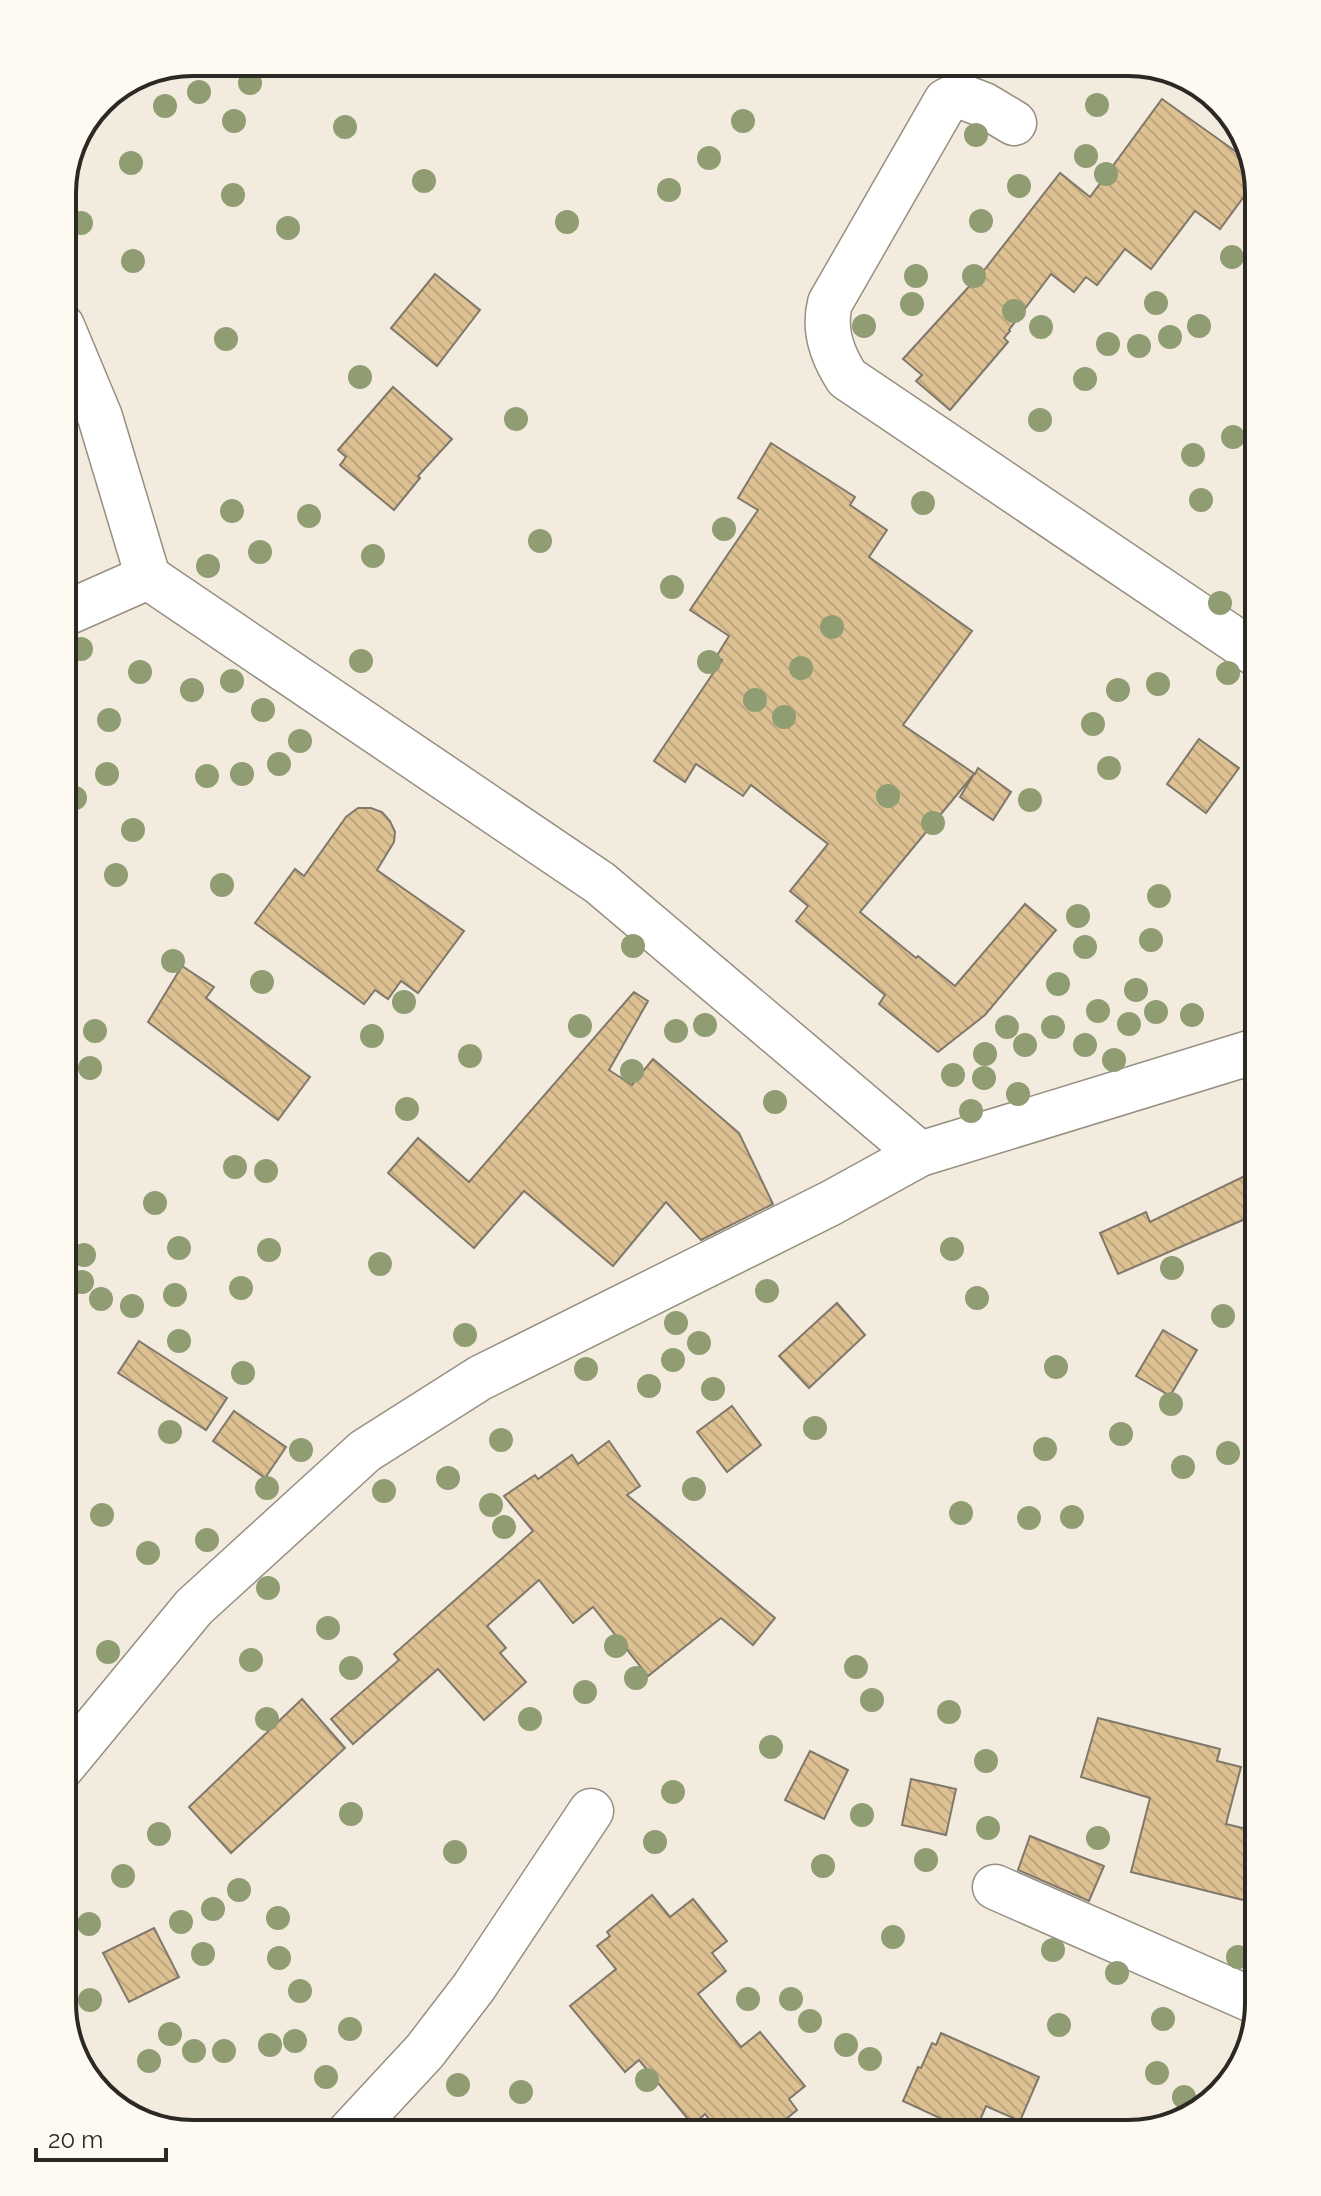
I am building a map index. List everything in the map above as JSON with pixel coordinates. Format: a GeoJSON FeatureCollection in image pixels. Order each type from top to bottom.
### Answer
{"type":"FeatureCollection","features":[{"type":"Feature","properties":{"kind":"street"},"geometry":{"type":"LineString","coordinates":[[1014,123],[984,105],[958,95],[946,101],[830,303],[826,321],[835,359],[847,378],[1245,647]]}},
{"type":"Feature","properties":{"kind":"street"},"geometry":{"type":"LineString","coordinates":[[76,360],[100,417],[148,577],[600,883],[920,1154]]}},
{"type":"Feature","properties":{"kind":"street"},"geometry":{"type":"LineString","coordinates":[[76,609],[148,577]]}},
{"type":"Feature","properties":{"kind":"street"},"geometry":{"type":"LineString","coordinates":[[76,1750],[194,1607],[365,1451],[480,1378],[831,1203],[920,1154],[1245,1054]]}},
{"type":"Feature","properties":{"kind":"street"},"geometry":{"type":"LineString","coordinates":[[361,2120],[425,2051],[474,1987],[591,1811]]}},
{"type":"Feature","properties":{"kind":"street"},"geometry":{"type":"LineString","coordinates":[[995,1887],[1245,1997]]}},
{"type":"Feature","properties":{"kind":"building"},"geometry":{"type":"Polygon","coordinates":[[[1162,99],[1238,153],[1243,170],[1245,195],[1220,229],[1195,211],[1151,269],[1125,249],[1097,285],[1086,277],[1074,292],[1051,274],[1009,330],[1004,338],[1008,342],[950,410],[916,381],[922,375],[903,359],[985,269],[1060,173],[1090,197],[1162,99]]]}},
{"type":"Feature","properties":{"kind":"building"},"geometry":{"type":"Polygon","coordinates":[[[435,274],[480,310],[437,366],[391,328],[435,274]]]}},
{"type":"Feature","properties":{"kind":"building"},"geometry":{"type":"Polygon","coordinates":[[[393,387],[452,439],[418,476],[420,478],[394,510],[340,465],[346,457],[338,450],[393,387]]]}},
{"type":"Feature","properties":{"kind":"building"},"geometry":{"type":"Polygon","coordinates":[[[771,443],[855,497],[850,505],[887,530],[869,557],[972,631],[903,725],[975,774],[978,768],[1011,792],[993,820],[960,797],[974,774],[860,912],[955,986],[1025,904],[1056,930],[985,1015],[938,1052],[879,1004],[885,995],[796,921],[808,906],[790,891],[828,844],[751,785],[743,796],[696,764],[685,782],[654,761],[722,660],[716,657],[729,636],[690,610],[758,510],[738,498],[771,443]]]}},
{"type":"Feature","properties":{"kind":"building"},"geometry":{"type":"Polygon","coordinates":[[[1199,739],[1239,768],[1206,813],[1167,784],[1199,739]]]}},
{"type":"Feature","properties":{"kind":"building"},"geometry":{"type":"Polygon","coordinates":[[[358,808],[382,812],[395,832],[394,842],[377,870],[464,931],[418,993],[401,981],[388,999],[375,990],[364,1004],[255,923],[295,869],[304,876],[346,817],[358,808]]]}},
{"type":"Feature","properties":{"kind":"building"},"geometry":{"type":"Polygon","coordinates":[[[182,966],[214,987],[206,998],[310,1077],[278,1120],[148,1022],[182,966]]]}},
{"type":"Feature","properties":{"kind":"building"},"geometry":{"type":"Polygon","coordinates":[[[634,992],[648,1001],[609,1070],[632,1085],[653,1059],[739,1133],[773,1204],[701,1240],[666,1202],[613,1266],[524,1191],[474,1248],[388,1173],[418,1138],[469,1182],[634,992]]]}},
{"type":"Feature","properties":{"kind":"building"},"geometry":{"type":"Polygon","coordinates":[[[1245,1176],[1245,1219],[1118,1274],[1100,1233],[1146,1212],[1150,1222],[1245,1176]]]}},
{"type":"Feature","properties":{"kind":"building"},"geometry":{"type":"Polygon","coordinates":[[[837,1303],[865,1335],[809,1388],[779,1356],[837,1303]]]}},
{"type":"Feature","properties":{"kind":"building"},"geometry":{"type":"Polygon","coordinates":[[[1163,1330],[1197,1350],[1170,1396],[1136,1376],[1163,1330]]]}},
{"type":"Feature","properties":{"kind":"building"},"geometry":{"type":"Polygon","coordinates":[[[139,1341],[227,1398],[206,1430],[118,1373],[139,1341]]]}},
{"type":"Feature","properties":{"kind":"building"},"geometry":{"type":"Polygon","coordinates":[[[732,1406],[761,1445],[727,1472],[697,1432],[732,1406]]]}},
{"type":"Feature","properties":{"kind":"building"},"geometry":{"type":"Polygon","coordinates":[[[234,1411],[286,1447],[265,1478],[213,1441],[234,1411]]]}},
{"type":"Feature","properties":{"kind":"building"},"geometry":{"type":"Polygon","coordinates":[[[609,1441],[640,1486],[627,1495],[775,1618],[753,1645],[721,1618],[648,1676],[593,1607],[573,1623],[539,1580],[487,1626],[506,1648],[500,1653],[526,1682],[484,1720],[438,1669],[353,1744],[331,1719],[399,1660],[394,1654],[533,1531],[504,1496],[535,1475],[538,1479],[572,1455],[578,1464],[609,1441]]]}},
{"type":"Feature","properties":{"kind":"building"},"geometry":{"type":"Polygon","coordinates":[[[302,1699],[345,1748],[231,1853],[189,1807],[302,1699]]]}},
{"type":"Feature","properties":{"kind":"building"},"geometry":{"type":"Polygon","coordinates":[[[1098,1718],[1220,1749],[1217,1761],[1241,1767],[1226,1824],[1245,1829],[1245,1900],[1131,1872],[1150,1798],[1081,1777],[1098,1718]]]}},
{"type":"Feature","properties":{"kind":"building"},"geometry":{"type":"Polygon","coordinates":[[[810,1751],[848,1770],[824,1819],[785,1800],[810,1751]]]}},
{"type":"Feature","properties":{"kind":"building"},"geometry":{"type":"Polygon","coordinates":[[[911,1779],[956,1789],[946,1835],[902,1825],[911,1779]]]}},
{"type":"Feature","properties":{"kind":"building"},"geometry":{"type":"Polygon","coordinates":[[[1030,1836],[1104,1866],[1089,1901],[1018,1870],[1030,1836]]]}},
{"type":"Feature","properties":{"kind":"building"},"geometry":{"type":"Polygon","coordinates":[[[652,1895],[670,1917],[693,1899],[727,1941],[712,1953],[726,1971],[698,1994],[741,2047],[760,2032],[805,2086],[789,2099],[797,2110],[785,2120],[710,2120],[705,2114],[698,2120],[689,2120],[639,2060],[625,2072],[570,2006],[616,1969],[597,1946],[610,1936],[607,1932],[652,1895]]]}},
{"type":"Feature","properties":{"kind":"building"},"geometry":{"type":"Polygon","coordinates":[[[154,1928],[179,1977],[129,2002],[103,1953],[154,1928]]]}},
{"type":"Feature","properties":{"kind":"building"},"geometry":{"type":"Polygon","coordinates":[[[941,2033],[1039,2077],[1020,2120],[986,2106],[980,2120],[944,2120],[903,2101],[932,2043],[936,2045],[941,2033]]]}}]}
